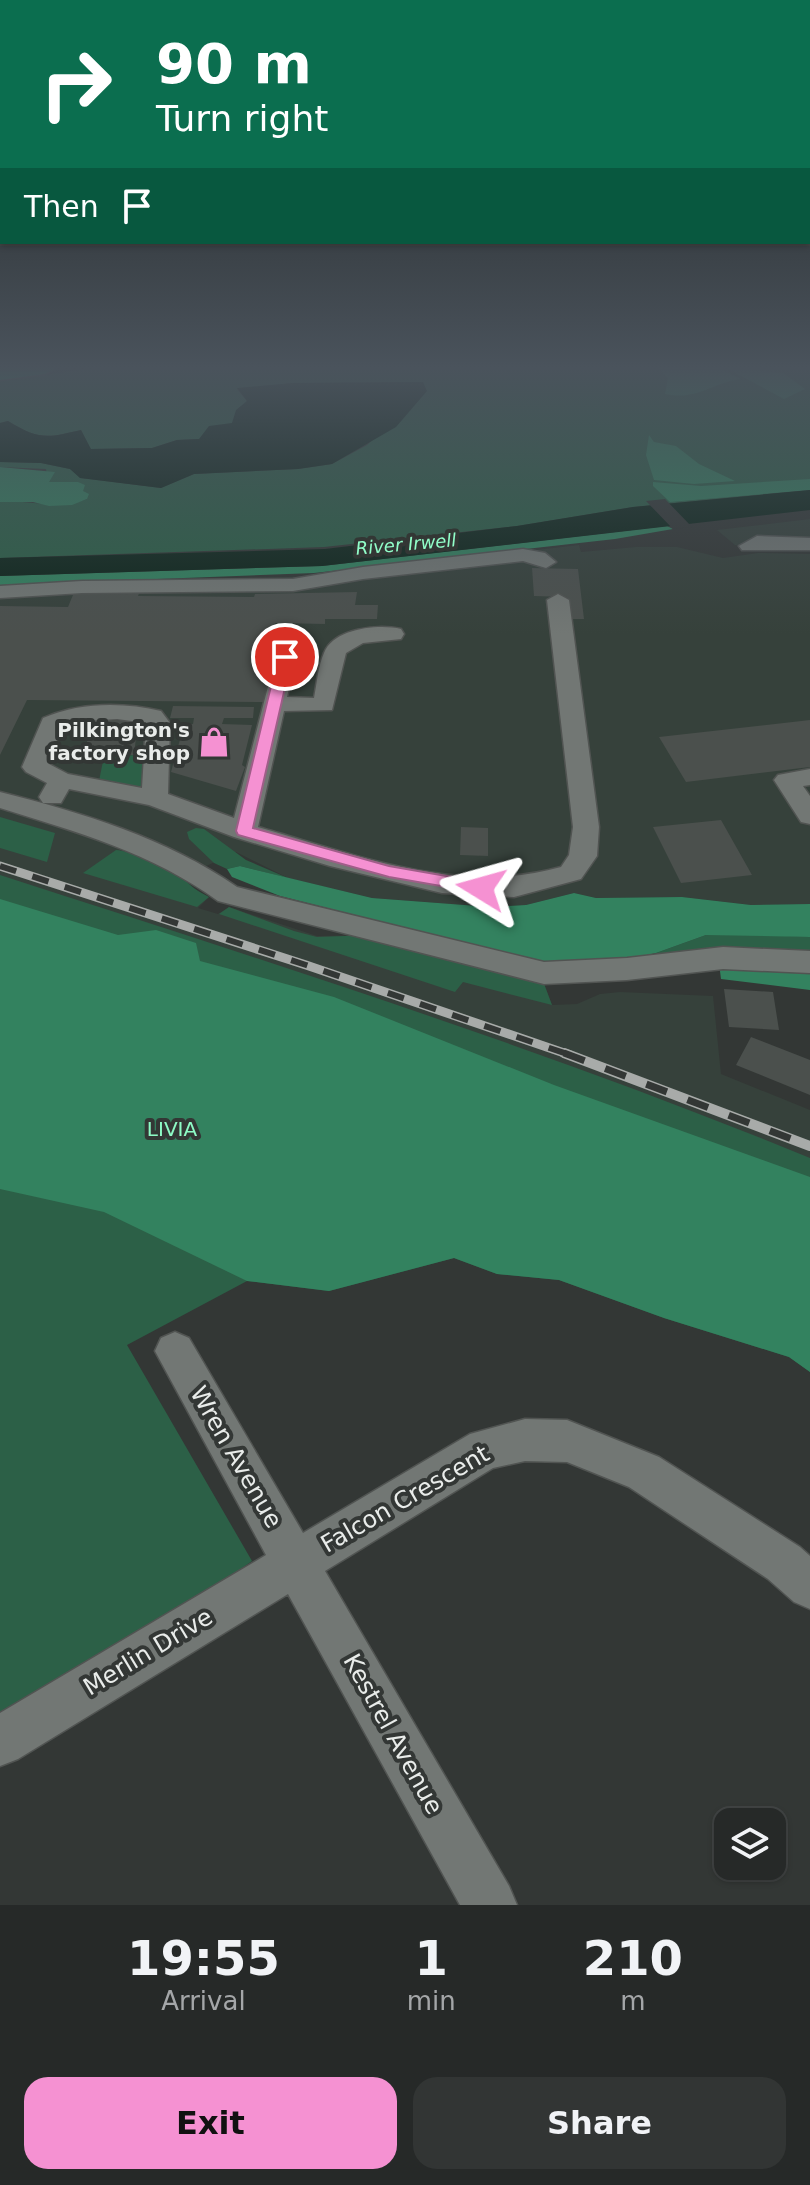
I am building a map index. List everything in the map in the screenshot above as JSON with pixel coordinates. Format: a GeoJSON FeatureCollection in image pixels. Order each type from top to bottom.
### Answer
{"type":"FeatureCollection","features":[{"type":"Feature","properties":{"kind":"street"},"geometry":{"type":"LineString","coordinates":[[749,546],[757,542],[810,544]]}},
{"type":"Feature","properties":{"kind":"street"},"geometry":{"type":"LineString","coordinates":[[0,592],[70,587],[293,585],[363,573],[523,555],[546,562]]}},
{"type":"Feature","properties":{"kind":"street"},"geometry":{"type":"LineString","coordinates":[[0,599],[61,601],[59,607]]}},
{"type":"Feature","properties":{"kind":"street"},"geometry":{"type":"LineString","coordinates":[[155,798],[158,723],[149,714],[73,716],[52,723],[35,767],[61,780],[155,798],[244,831],[389,871],[481,888],[508,888],[571,873],[583,856],[586,827],[558,600]]}},
{"type":"Feature","properties":{"kind":"street"},"geometry":{"type":"LineString","coordinates":[[276,704],[324,705],[339,645],[359,637],[393,634]]}},
{"type":"Feature","properties":{"kind":"street"},"geometry":{"type":"LineString","coordinates":[[244,831],[285,657]]}},
{"type":"Feature","properties":{"kind":"street"},"geometry":{"type":"LineString","coordinates":[[810,777],[787,780],[810,816]]}},
{"type":"Feature","properties":{"kind":"street"},"geometry":{"type":"LineString","coordinates":[[44,814],[61,780]]}},
{"type":"Feature","properties":{"kind":"street"},"geometry":{"type":"LineString","coordinates":[[0,800],[151,847],[199,871],[228,894],[544,973],[627,969],[723,958],[810,962]]}},
{"type":"Feature","properties":{"kind":"street","name":"Wren Avenue"},"geometry":{"type":"LineString","coordinates":[[175,1351],[297,1562]]}},
{"type":"Feature","properties":{"kind":"street","name":"Falcon Crescent"},"geometry":{"type":"LineString","coordinates":[[297,1562],[485,1449],[525,1440],[567,1441],[644,1472],[784,1563],[810,1586]]}},
{"type":"Feature","properties":{"kind":"street","name":"Merlin Drive"},"geometry":{"type":"LineString","coordinates":[[0,1741],[297,1562]]}},
{"type":"Feature","properties":{"kind":"street","name":"Kestrel Avenue"},"geometry":{"type":"LineString","coordinates":[[297,1562],[490,1905]]}},
{"type":"Feature","properties":{"kind":"shaded area"},"geometry":{"type":"Polygon","coordinates":[[[810,519],[810,551],[758,550],[735,545],[717,530],[810,519]]]}},
{"type":"Feature","properties":{"kind":"shaded area"},"geometry":{"type":"Polygon","coordinates":[[[579,545],[581,552],[677,547],[723,558],[758,553],[810,554],[810,904],[751,905],[682,897],[596,898],[574,893],[526,905],[491,907],[372,898],[288,878],[236,852],[183,877],[188,886],[209,897],[198,908],[218,914],[229,907],[317,936],[372,935],[543,981],[552,1005],[577,1004],[600,994],[620,992],[713,996],[721,1074],[810,1110],[810,1177],[0,899],[0,588],[313,576],[579,545]]]}},
{"type":"Feature","properties":{"kind":"green space"},"geometry":{"type":"Polygon","coordinates":[[[345,457],[810,457],[810,490],[633,507],[517,526],[324,547],[0,558],[0,502],[65,504],[87,499],[78,482],[48,482],[46,469],[0,467],[0,462],[41,463],[70,469],[81,478],[161,488],[194,474],[298,469],[332,464],[345,457]]]}},
{"type":"Feature","properties":{"kind":"green space"},"geometry":{"type":"Polygon","coordinates":[[[647,457],[690,457],[735,481],[694,484],[654,480],[647,457]]]}},
{"type":"Feature","properties":{"kind":"green space"},"geometry":{"type":"Polygon","coordinates":[[[0,467],[55,472],[49,482],[78,482],[85,485],[83,491],[89,494],[87,499],[72,505],[0,502],[0,467]]]}},
{"type":"Feature","properties":{"kind":"green space"},"geometry":{"type":"Polygon","coordinates":[[[810,479],[810,490],[670,502],[653,486],[653,482],[701,486],[810,479]]]}},
{"type":"Feature","properties":{"kind":"green space"},"geometry":{"type":"Polygon","coordinates":[[[667,526],[673,529],[615,539],[314,573],[0,585],[0,576],[322,566],[667,526]]]}},
{"type":"Feature","properties":{"kind":"green space"},"geometry":{"type":"Polygon","coordinates":[[[146,755],[145,791],[99,781],[104,756],[146,755]]]}},
{"type":"Feature","properties":{"kind":"green space"},"geometry":{"type":"Polygon","coordinates":[[[0,817],[55,833],[47,862],[0,848],[0,817]]]}},
{"type":"Feature","properties":{"kind":"green space"},"geometry":{"type":"Polygon","coordinates":[[[204,829],[246,860],[288,878],[240,866],[227,869],[214,863],[189,839],[187,832],[204,829]]]}},
{"type":"Feature","properties":{"kind":"green space"},"geometry":{"type":"Polygon","coordinates":[[[116,850],[141,856],[170,869],[209,897],[197,907],[83,873],[116,850]]]}},
{"type":"Feature","properties":{"kind":"green space"},"geometry":{"type":"Polygon","coordinates":[[[240,866],[372,898],[491,907],[526,905],[574,893],[596,898],[682,897],[751,905],[810,904],[810,937],[706,935],[656,953],[619,961],[538,962],[280,896],[232,877],[227,869],[240,866]]]}},
{"type":"Feature","properties":{"kind":"green space","name":"LIVIA"},"geometry":{"type":"Polygon","coordinates":[[[0,875],[306,974],[509,1044],[810,1158],[810,1372],[789,1357],[664,1318],[559,1280],[497,1274],[454,1258],[329,1291],[247,1281],[127,1345],[252,1561],[127,1650],[0,1723],[0,875]]]}},
{"type":"Feature","properties":{"kind":"green space","name":"LIVIA"},"geometry":{"type":"Polygon","coordinates":[[[0,899],[118,935],[156,930],[196,943],[200,961],[334,997],[554,1085],[810,1177],[810,1372],[789,1357],[664,1318],[559,1280],[497,1274],[454,1258],[329,1291],[247,1281],[104,1212],[0,1189],[0,899]]]}},
{"type":"Feature","properties":{"kind":"green space"},"geometry":{"type":"Polygon","coordinates":[[[229,907],[317,937],[372,935],[543,981],[552,1005],[463,982],[455,992],[219,914],[229,907]]]}},
{"type":"Feature","properties":{"kind":"green space"},"geometry":{"type":"Polygon","coordinates":[[[706,935],[810,937],[810,955],[656,953],[706,935]]]}},
{"type":"Feature","properties":{"kind":"green space"},"geometry":{"type":"Polygon","coordinates":[[[719,963],[810,968],[810,990],[721,979],[719,963]]]}},
{"type":"Feature","properties":{"kind":"water"},"geometry":{"type":"Polygon","coordinates":[[[0,457],[344,457],[332,464],[298,469],[194,474],[161,488],[80,478],[70,469],[41,463],[0,462],[0,457]]]}},
{"type":"Feature","properties":{"kind":"water","name":"River Irwell"},"geometry":{"type":"Polygon","coordinates":[[[810,490],[810,510],[322,566],[0,576],[0,558],[325,549],[517,526],[633,507],[810,490]]]}},
{"type":"Feature","properties":{"kind":"pier"},"geometry":{"type":"Polygon","coordinates":[[[665,499],[692,527],[673,529],[646,501],[665,499]]]}},
{"type":"Feature","properties":{"kind":"building"},"geometry":{"type":"Polygon","coordinates":[[[532,568],[578,569],[584,619],[569,619],[567,597],[534,596],[532,568]]]}},
{"type":"Feature","properties":{"kind":"building"},"geometry":{"type":"Polygon","coordinates":[[[75,590],[140,591],[138,596],[254,597],[255,594],[357,592],[355,605],[378,605],[377,619],[325,619],[325,624],[275,623],[269,654],[276,654],[267,702],[27,700],[0,755],[0,606],[68,607],[75,590]]]}},
{"type":"Feature","properties":{"kind":"building","name":"Pilkington's factory shop"},"geometry":{"type":"Polygon","coordinates":[[[173,706],[254,707],[253,718],[224,718],[222,724],[252,725],[242,765],[245,767],[236,791],[171,772],[184,725],[193,724],[194,718],[170,718],[173,706]]]}},
{"type":"Feature","properties":{"kind":"building"},"geometry":{"type":"Polygon","coordinates":[[[138,720],[134,755],[84,757],[91,722],[138,720]]]}},
{"type":"Feature","properties":{"kind":"building"},"geometry":{"type":"Polygon","coordinates":[[[810,720],[810,767],[686,782],[659,737],[810,720]]]}},
{"type":"Feature","properties":{"kind":"building"},"geometry":{"type":"Polygon","coordinates":[[[721,820],[752,875],[681,883],[653,827],[721,820]]]}},
{"type":"Feature","properties":{"kind":"building"},"geometry":{"type":"Polygon","coordinates":[[[461,827],[488,828],[488,856],[460,855],[461,827]]]}},
{"type":"Feature","properties":{"kind":"building"},"geometry":{"type":"Polygon","coordinates":[[[724,989],[773,992],[779,1030],[729,1027],[724,989]]]}},
{"type":"Feature","properties":{"kind":"building"},"geometry":{"type":"Polygon","coordinates":[[[751,1037],[810,1060],[810,1095],[736,1065],[751,1037]]]}},
{"type":"Feature","properties":{"kind":"railway"},"geometry":{"type":"LineString","coordinates":[[0,866],[570,1055]]}},
{"type":"Feature","properties":{"kind":"railway"},"geometry":{"type":"LineString","coordinates":[[564,1053],[810,1146]]}},
{"type":"Feature","properties":{"kind":"place","name":"Pilkington's factory shop"},"geometry":{"type":"Point","coordinates":[214,742]}},
{"type":"Feature","properties":{"kind":"route"},"geometry":{"type":"LineString","coordinates":[[285,657],[244,831],[389,871],[481,888]]}}]}
